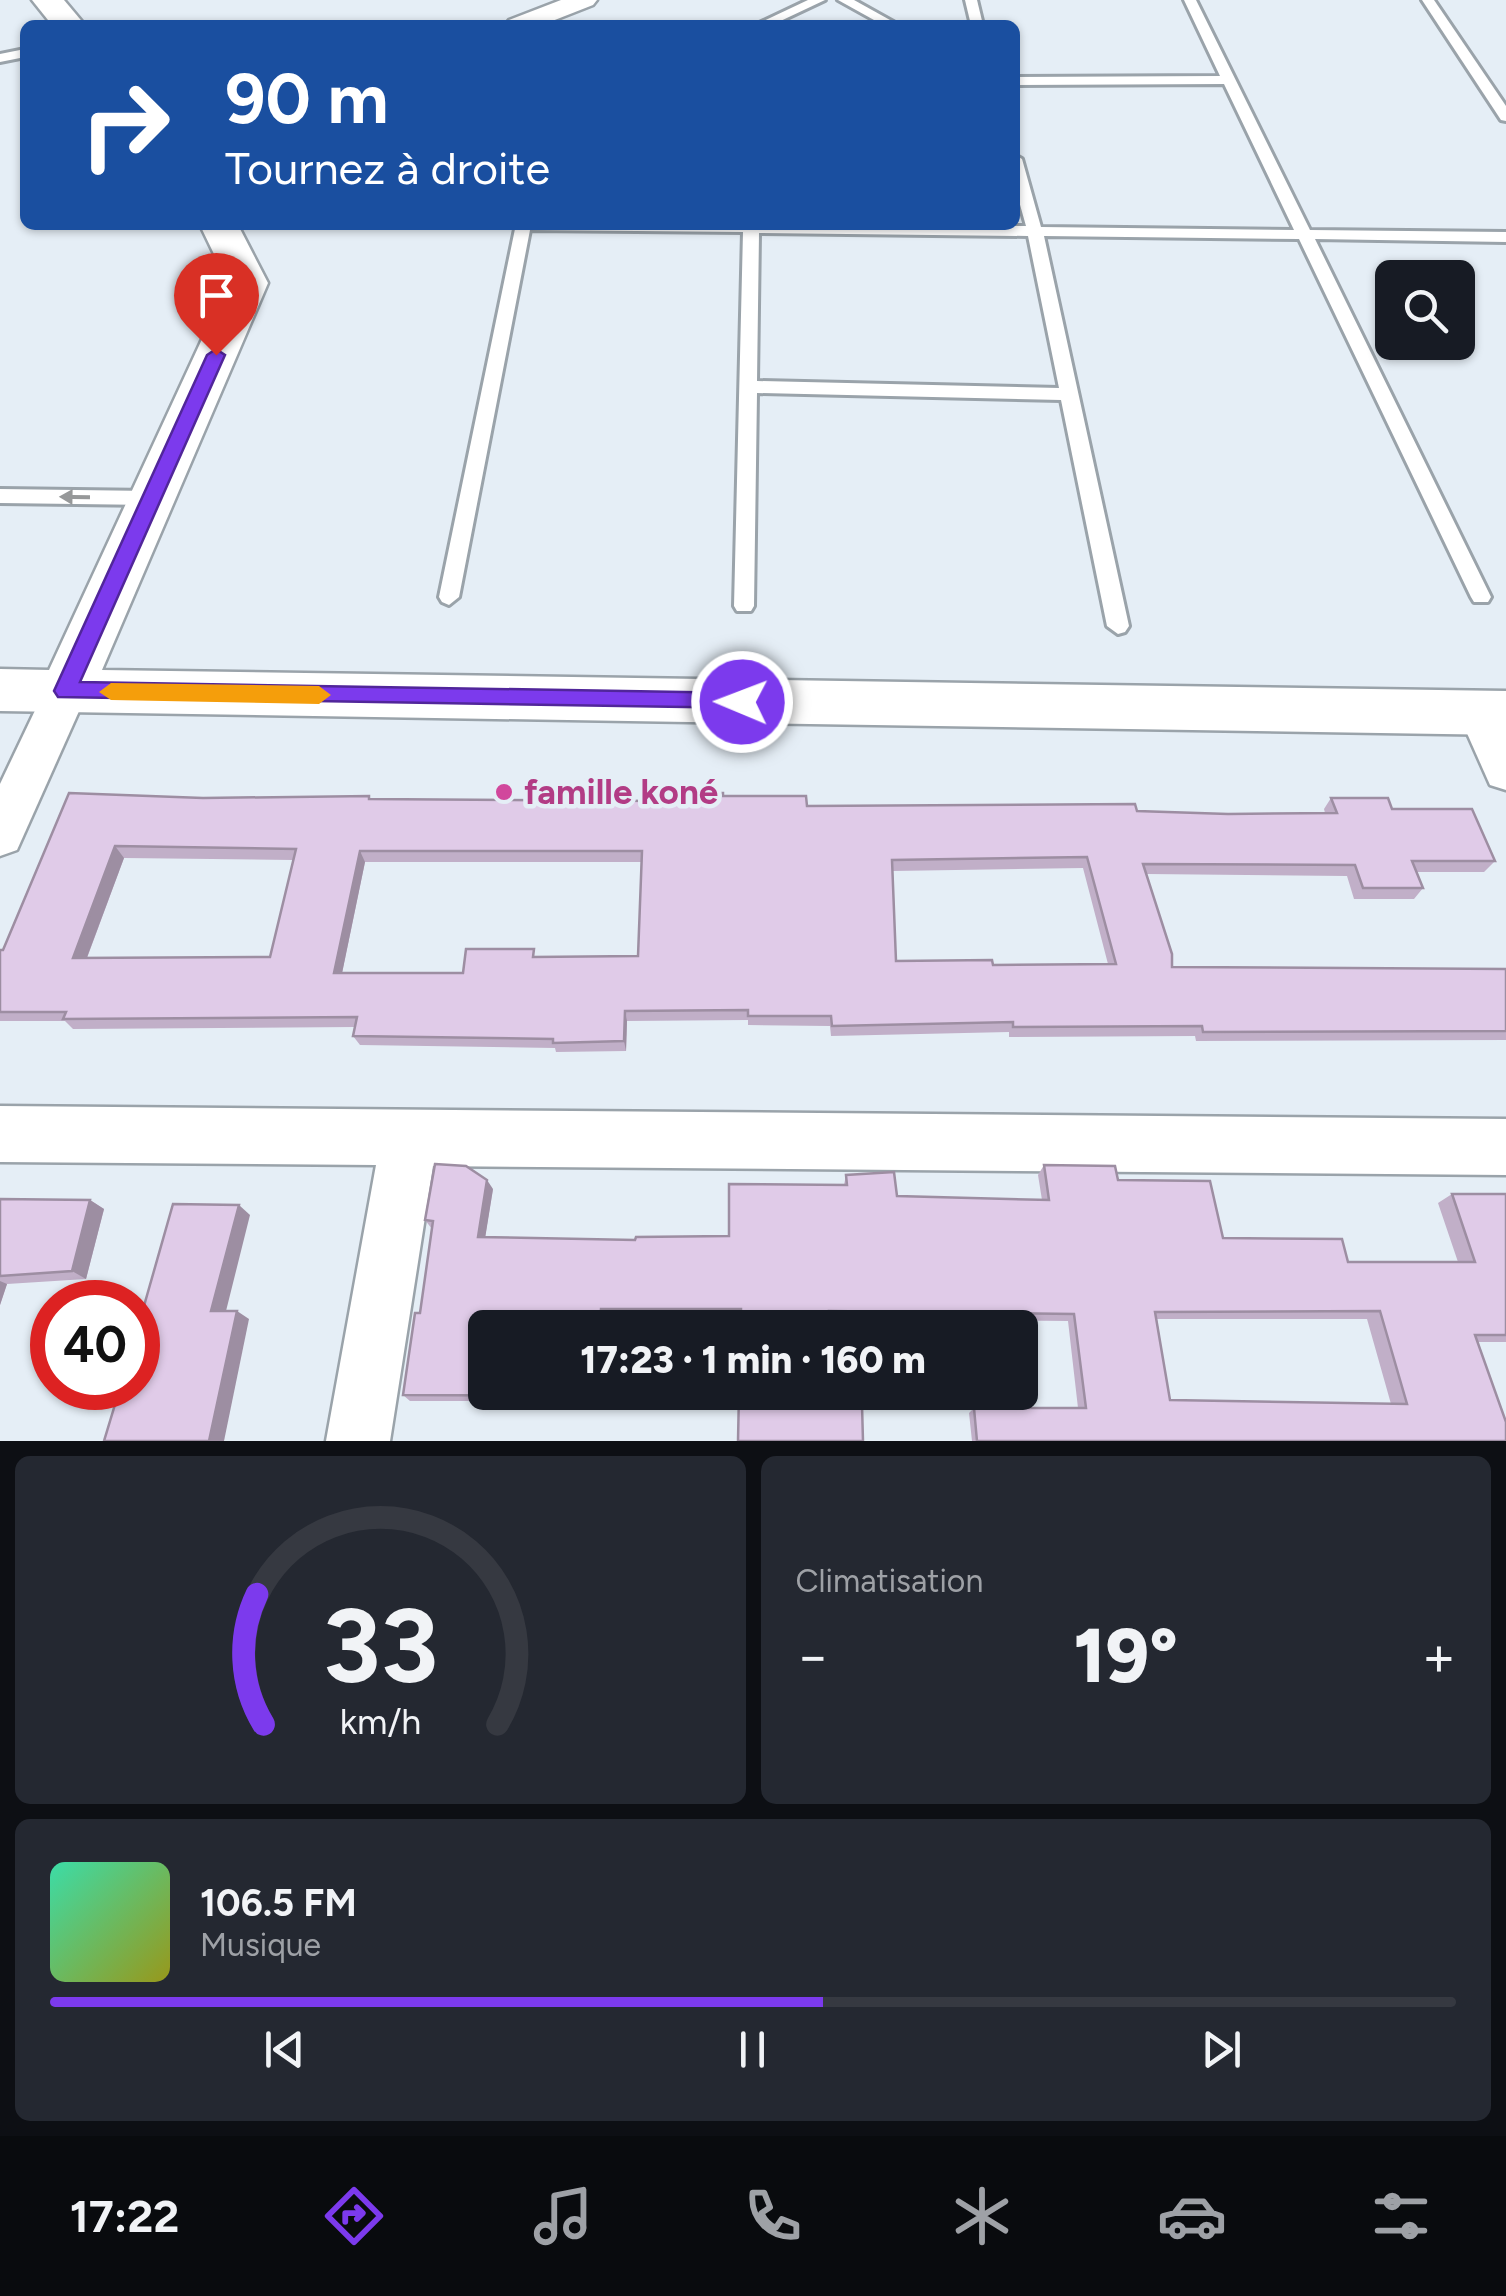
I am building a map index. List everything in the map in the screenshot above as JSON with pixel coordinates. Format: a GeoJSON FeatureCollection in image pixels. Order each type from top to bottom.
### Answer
{"type":"FeatureCollection","features":[{"type":"Feature","properties":{"kind":"street"},"geometry":{"type":"LineString","coordinates":[[47,0],[65,20]]}},
{"type":"Feature","properties":{"kind":"street"},"geometry":{"type":"LineString","coordinates":[[531,20],[584,0]]}},
{"type":"Feature","properties":{"kind":"street"},"geometry":{"type":"LineString","coordinates":[[0,835],[248,283],[222,230]]}},
{"type":"Feature","properties":{"kind":"street"},"geometry":{"type":"LineString","coordinates":[[0,690],[1493,713],[1506,771]]}},
{"type":"Feature","properties":{"kind":"street"},"geometry":{"type":"LineString","coordinates":[[0,1134],[1506,1147]]}},
{"type":"Feature","properties":{"kind":"street"},"geometry":{"type":"LineString","coordinates":[[358,1441],[409,1138]]}},
{"type":"Feature","properties":{"kind":"lane"},"geometry":{"type":"LineString","coordinates":[[772,20],[818,0]]}},
{"type":"Feature","properties":{"kind":"lane"},"geometry":{"type":"LineString","coordinates":[[844,0],[884,20]]}},
{"type":"Feature","properties":{"kind":"lane"},"geometry":{"type":"LineString","coordinates":[[1190,0],[1480,597]]}},
{"type":"Feature","properties":{"kind":"lane"},"geometry":{"type":"LineString","coordinates":[[1428,0],[1506,116]]}},
{"type":"Feature","properties":{"kind":"lane"},"geometry":{"type":"LineString","coordinates":[[1020,81],[1226,80]]}},
{"type":"Feature","properties":{"kind":"lane"},"geometry":{"type":"LineString","coordinates":[[1020,177],[1118,626]]}},
{"type":"Feature","properties":{"kind":"lane"},"geometry":{"type":"LineString","coordinates":[[449,597],[520,230]]}},
{"type":"Feature","properties":{"kind":"lane"},"geometry":{"type":"LineString","coordinates":[[744,606],[751,230]]}},
{"type":"Feature","properties":{"kind":"lane"},"geometry":{"type":"LineString","coordinates":[[921,230],[1506,237]]}},
{"type":"Feature","properties":{"kind":"lane"},"geometry":{"type":"LineString","coordinates":[[748,387],[1069,394]]}},
{"type":"Feature","properties":{"kind":"lane"},"geometry":{"type":"LineString","coordinates":[[0,496],[150,498]]}},
{"type":"Feature","properties":{"kind":"building"},"geometry":{"type":"Polygon","coordinates":[[[69,793],[203,798],[369,796],[660,801],[661,793],[723,793],[806,796],[807,806],[1135,804],[1137,811],[1228,814],[1337,813],[1331,798],[1388,798],[1392,809],[1472,809],[1495,861],[1412,861],[1423,888],[1363,888],[1355,865],[1143,864],[1172,954],[1172,967],[1506,969],[1506,1031],[1203,1032],[1202,1026],[1013,1027],[1013,1022],[832,1026],[831,1016],[748,1016],[748,1010],[625,1011],[624,1041],[553,1043],[553,1039],[353,1036],[357,1017],[63,1019],[66,1012],[0,1012],[3,950],[69,793]],[[115,846],[73,958],[270,957],[296,849],[115,846]],[[360,851],[334,973],[463,973],[466,949],[534,949],[533,957],[638,956],[642,851],[360,851]],[[1087,857],[892,860],[896,961],[1116,964],[1087,857]]]}},
{"type":"Feature","properties":{"kind":"building"},"geometry":{"type":"Polygon","coordinates":[[[435,1164],[466,1166],[487,1180],[478,1237],[635,1240],[729,1236],[729,1184],[847,1185],[846,1175],[894,1172],[897,1196],[1049,1200],[1044,1165],[1115,1166],[1118,1180],[1210,1181],[1223,1238],[1342,1239],[1348,1262],[1475,1262],[1452,1194],[1506,1194],[1506,1335],[1475,1335],[1506,1422],[1506,1441],[977,1441],[974,1410],[1086,1408],[1074,1314],[1038,1314],[1038,1310],[468,1310],[468,1395],[403,1395],[433,1221],[425,1220],[435,1164]],[[1380,1311],[1155,1312],[1170,1400],[1407,1404],[1380,1311]]]}},
{"type":"Feature","properties":{"kind":"building"},"geometry":{"type":"Polygon","coordinates":[[[0,1199],[90,1200],[72,1271],[0,1276],[0,1199]]]}},
{"type":"Feature","properties":{"kind":"building"},"geometry":{"type":"Polygon","coordinates":[[[173,1204],[239,1205],[211,1311],[237,1311],[209,1441],[104,1441],[113,1410],[160,1410],[160,1280],[151,1280],[173,1204]]]}},
{"type":"Feature","properties":{"kind":"building"},"geometry":{"type":"Polygon","coordinates":[[[739,1410],[862,1410],[863,1441],[738,1441],[739,1410]]]}},
{"type":"Feature","properties":{"kind":"slow traffic"},"geometry":{"type":"LineString","coordinates":[[111,692],[319,695]]}},
{"type":"Feature","properties":{"kind":"place","name":"famille koné"},"geometry":{"type":"Point","coordinates":[504,792]}},
{"type":"Feature","properties":{"kind":"route"},"geometry":{"type":"LineString","coordinates":[[216,355],[66,691],[742,702]]}}]}
